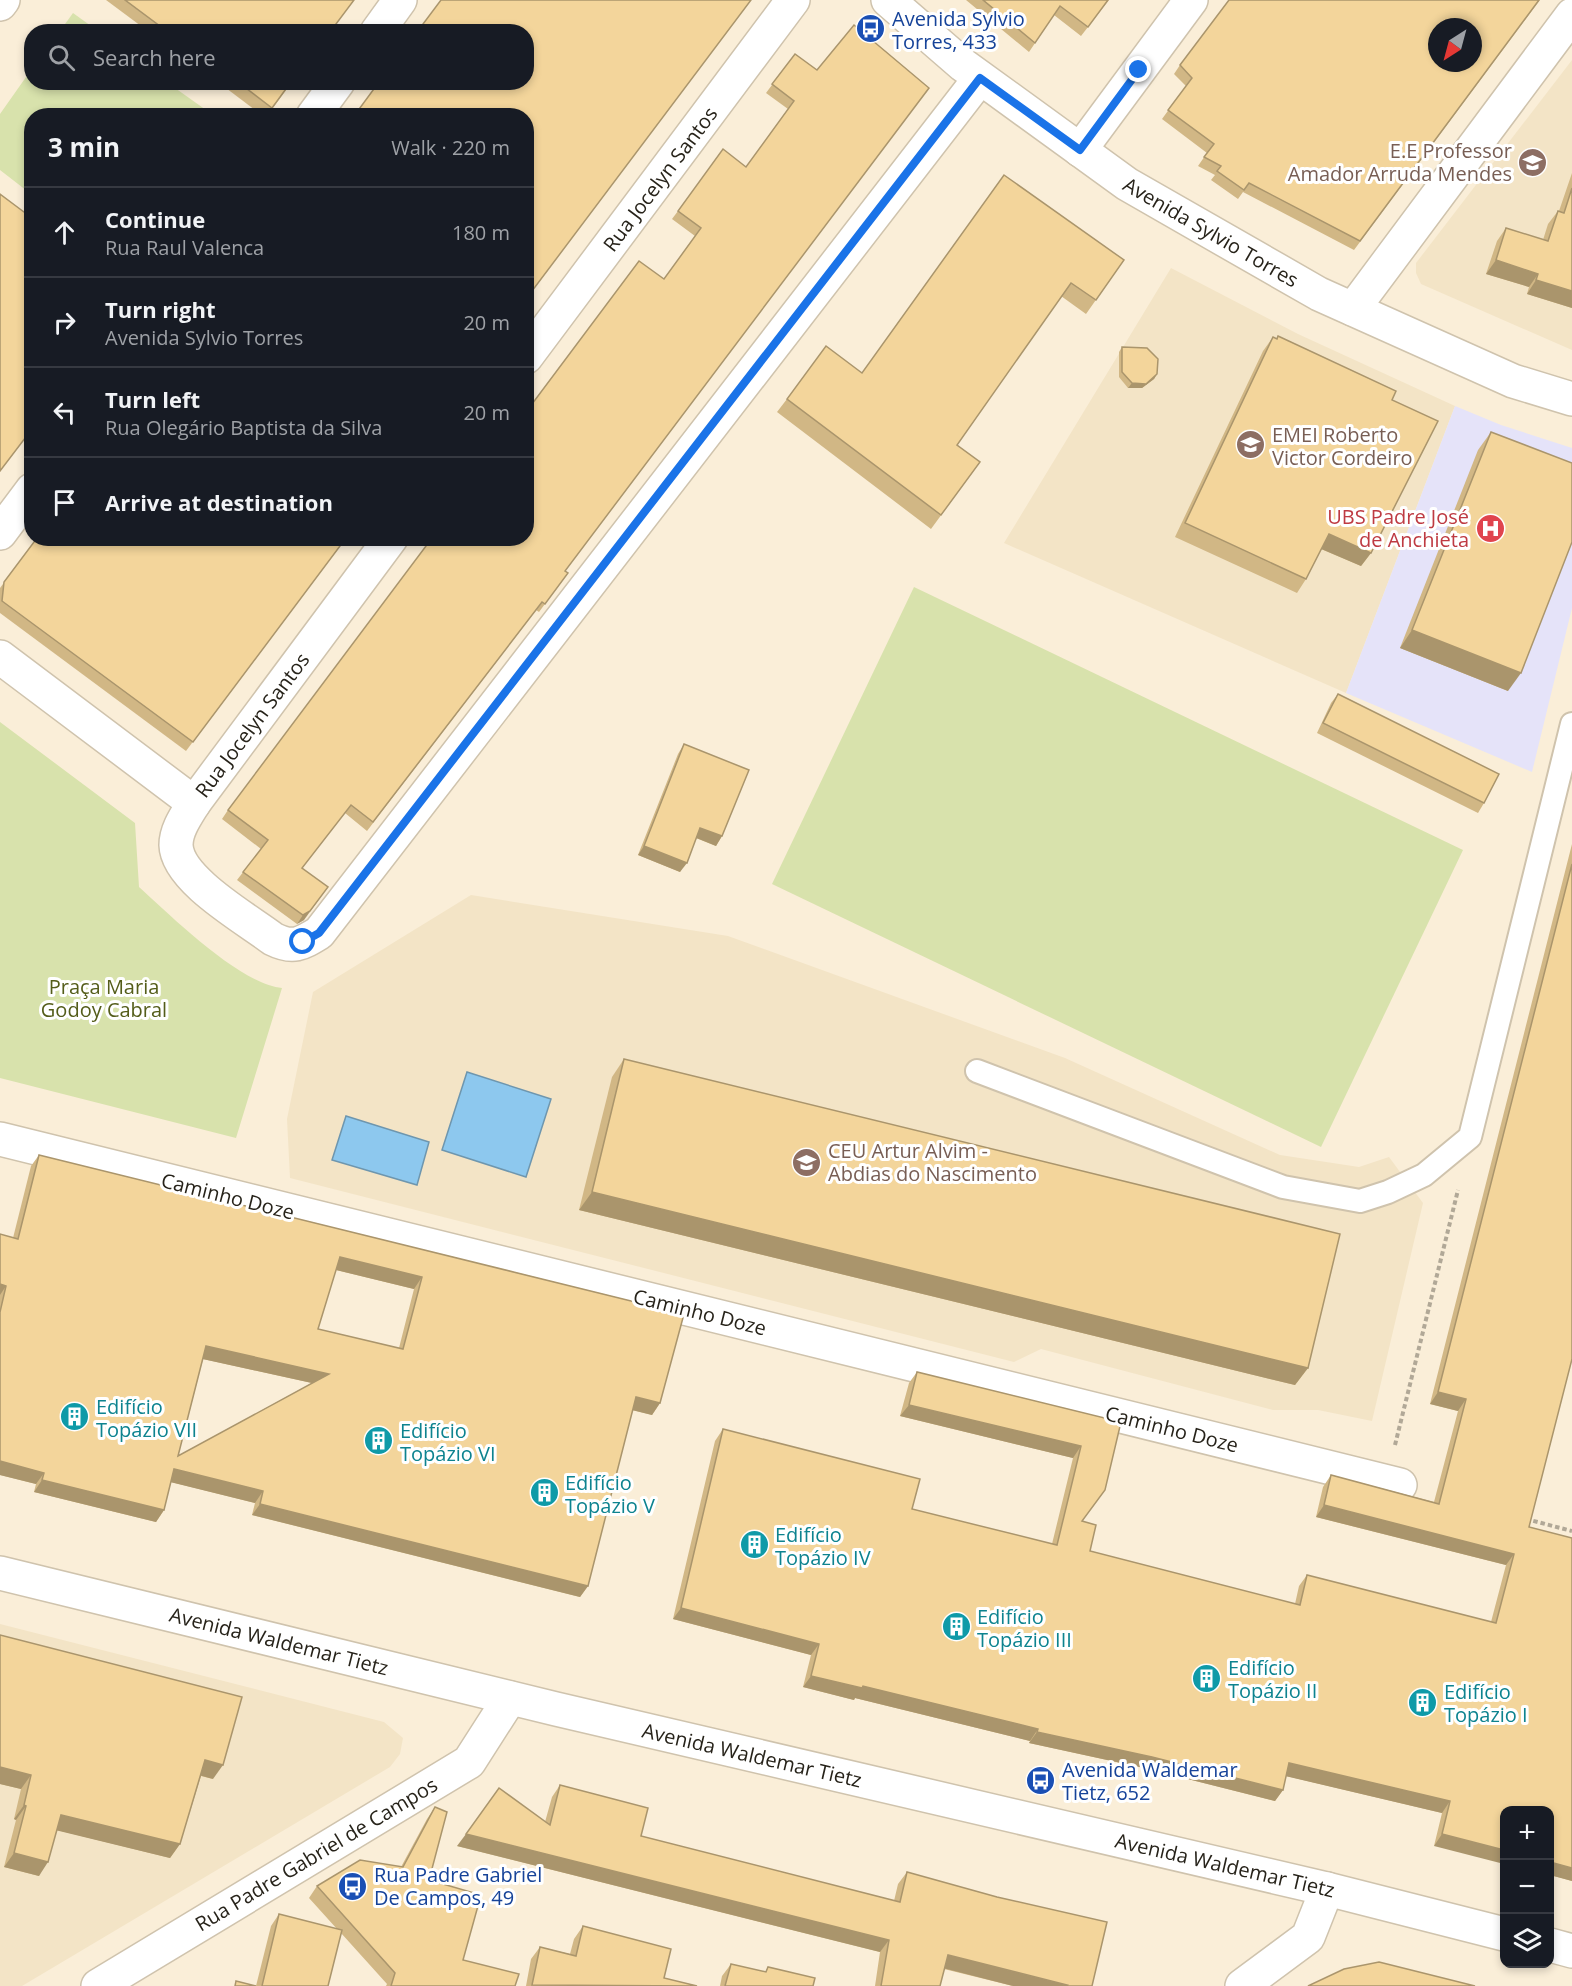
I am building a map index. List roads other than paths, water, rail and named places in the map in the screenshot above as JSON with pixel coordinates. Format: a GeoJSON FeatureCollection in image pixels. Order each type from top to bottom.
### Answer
{"type":"FeatureCollection","features":[{"type":"Feature","properties":{"kind":"street"},"geometry":{"type":"LineString","coordinates":[[382,24],[400,0]]}},
{"type":"Feature","properties":{"kind":"street","name":"Rua Jocelyn Santos"},"geometry":{"type":"LineString","coordinates":[[534,346],[793,0]]}},
{"type":"Feature","properties":{"kind":"street","name":"Avenida Sylvio Torres"},"geometry":{"type":"LineString","coordinates":[[888,0],[980,78],[1127,184],[1319,294],[1513,381],[1572,399]]}},
{"type":"Feature","properties":{"kind":"street"},"geometry":{"type":"LineString","coordinates":[[1080,150],[1191,0]]}},
{"type":"Feature","properties":{"kind":"street"},"geometry":{"type":"LineString","coordinates":[[1353,309],[1572,15]]}},
{"type":"Feature","properties":{"kind":"street"},"geometry":{"type":"LineString","coordinates":[[194,803],[182,822],[176,844],[179,861],[189,876],[273,939],[287,946],[303,942],[319,933],[980,78]]}},
{"type":"Feature","properties":{"kind":"street"},"geometry":{"type":"LineString","coordinates":[[319,108],[332,90]]}},
{"type":"Feature","properties":{"kind":"street"},"geometry":{"type":"LineString","coordinates":[[0,533],[24,501]]}},
{"type":"Feature","properties":{"kind":"street","name":"Rua Jocelyn Santos"},"geometry":{"type":"LineString","coordinates":[[0,657],[194,803],[385,546]]}},
{"type":"Feature","properties":{"kind":"street","name":"Caminho Doze"},"geometry":{"type":"LineString","coordinates":[[0,1139],[1393,1483]]}},
{"type":"Feature","properties":{"kind":"street","name":"Avenida Waldemar Tietz"},"geometry":{"type":"LineString","coordinates":[[0,1573],[510,1698],[1327,1889],[1500,1933]]}},
{"type":"Feature","properties":{"kind":"street","name":"Rua Padre Gabriel de Campos"},"geometry":{"type":"LineString","coordinates":[[98,1986],[469,1762],[510,1698]]}},
{"type":"Feature","properties":{"kind":"street"},"geometry":{"type":"LineString","coordinates":[[1242,1986],[1308,1937],[1327,1889]]}},
{"type":"Feature","properties":{"kind":"street"},"geometry":{"type":"LineString","coordinates":[[1554,1947],[1572,1951]]}},
{"type":"Feature","properties":{"kind":"lane"},"geometry":{"type":"LineString","coordinates":[[977,1071],[1282,1187],[1360,1201],[1388,1192],[1424,1175],[1470,1137],[1572,724]]}},
{"type":"Feature","properties":{"kind":"water"},"geometry":{"type":"Polygon","coordinates":[[[467,1072],[551,1099],[526,1177],[442,1150],[467,1072]]]}},
{"type":"Feature","properties":{"kind":"water"},"geometry":{"type":"Polygon","coordinates":[[[346,1116],[429,1142],[417,1185],[332,1160],[346,1116]]]}},
{"type":"Feature","properties":{"kind":"place","name":"Avenida Sylvio Torres, 433"},"geometry":{"type":"Point","coordinates":[871,29]}},
{"type":"Feature","properties":{"kind":"place","name":"E.E Professor Amador Arruda Mendes"},"geometry":{"type":"Point","coordinates":[1533,162]}},
{"type":"Feature","properties":{"kind":"place","name":"EMEI Roberto Victor Cordeiro"},"geometry":{"type":"Point","coordinates":[1251,445]}},
{"type":"Feature","properties":{"kind":"place","name":"UBS Padre José de Anchieta"},"geometry":{"type":"Point","coordinates":[1490,528]}},
{"type":"Feature","properties":{"kind":"place","name":"CEU Artur Alvim - Abdias do Nascimento"},"geometry":{"type":"Point","coordinates":[807,1162]}},
{"type":"Feature","properties":{"kind":"place","name":"Edifício Topázio VII"},"geometry":{"type":"Point","coordinates":[75,1417]}},
{"type":"Feature","properties":{"kind":"place","name":"Edifício Topázio VI"},"geometry":{"type":"Point","coordinates":[379,1441]}},
{"type":"Feature","properties":{"kind":"place","name":"Edifício Topázio V"},"geometry":{"type":"Point","coordinates":[544,1493]}},
{"type":"Feature","properties":{"kind":"place","name":"Edifício Topázio IV"},"geometry":{"type":"Point","coordinates":[754,1545]}},
{"type":"Feature","properties":{"kind":"place","name":"Edifício Topázio III"},"geometry":{"type":"Point","coordinates":[956,1627]}},
{"type":"Feature","properties":{"kind":"place","name":"Edifício Topázio II"},"geometry":{"type":"Point","coordinates":[1207,1679]}},
{"type":"Feature","properties":{"kind":"place","name":"Edifício Topázio I"},"geometry":{"type":"Point","coordinates":[1423,1703]}},
{"type":"Feature","properties":{"kind":"place","name":"Avenida Waldemar Tietz, 652"},"geometry":{"type":"Point","coordinates":[1041,1781]}},
{"type":"Feature","properties":{"kind":"place","name":"Rua Padre Gabriel De Campos, 49"},"geometry":{"type":"Point","coordinates":[353,1886]}},
{"type":"Feature","properties":{"kind":"park label","name":"Praça Maria Godoy Cabral"},"geometry":{"type":"Point","coordinates":[104,998]}}]}
